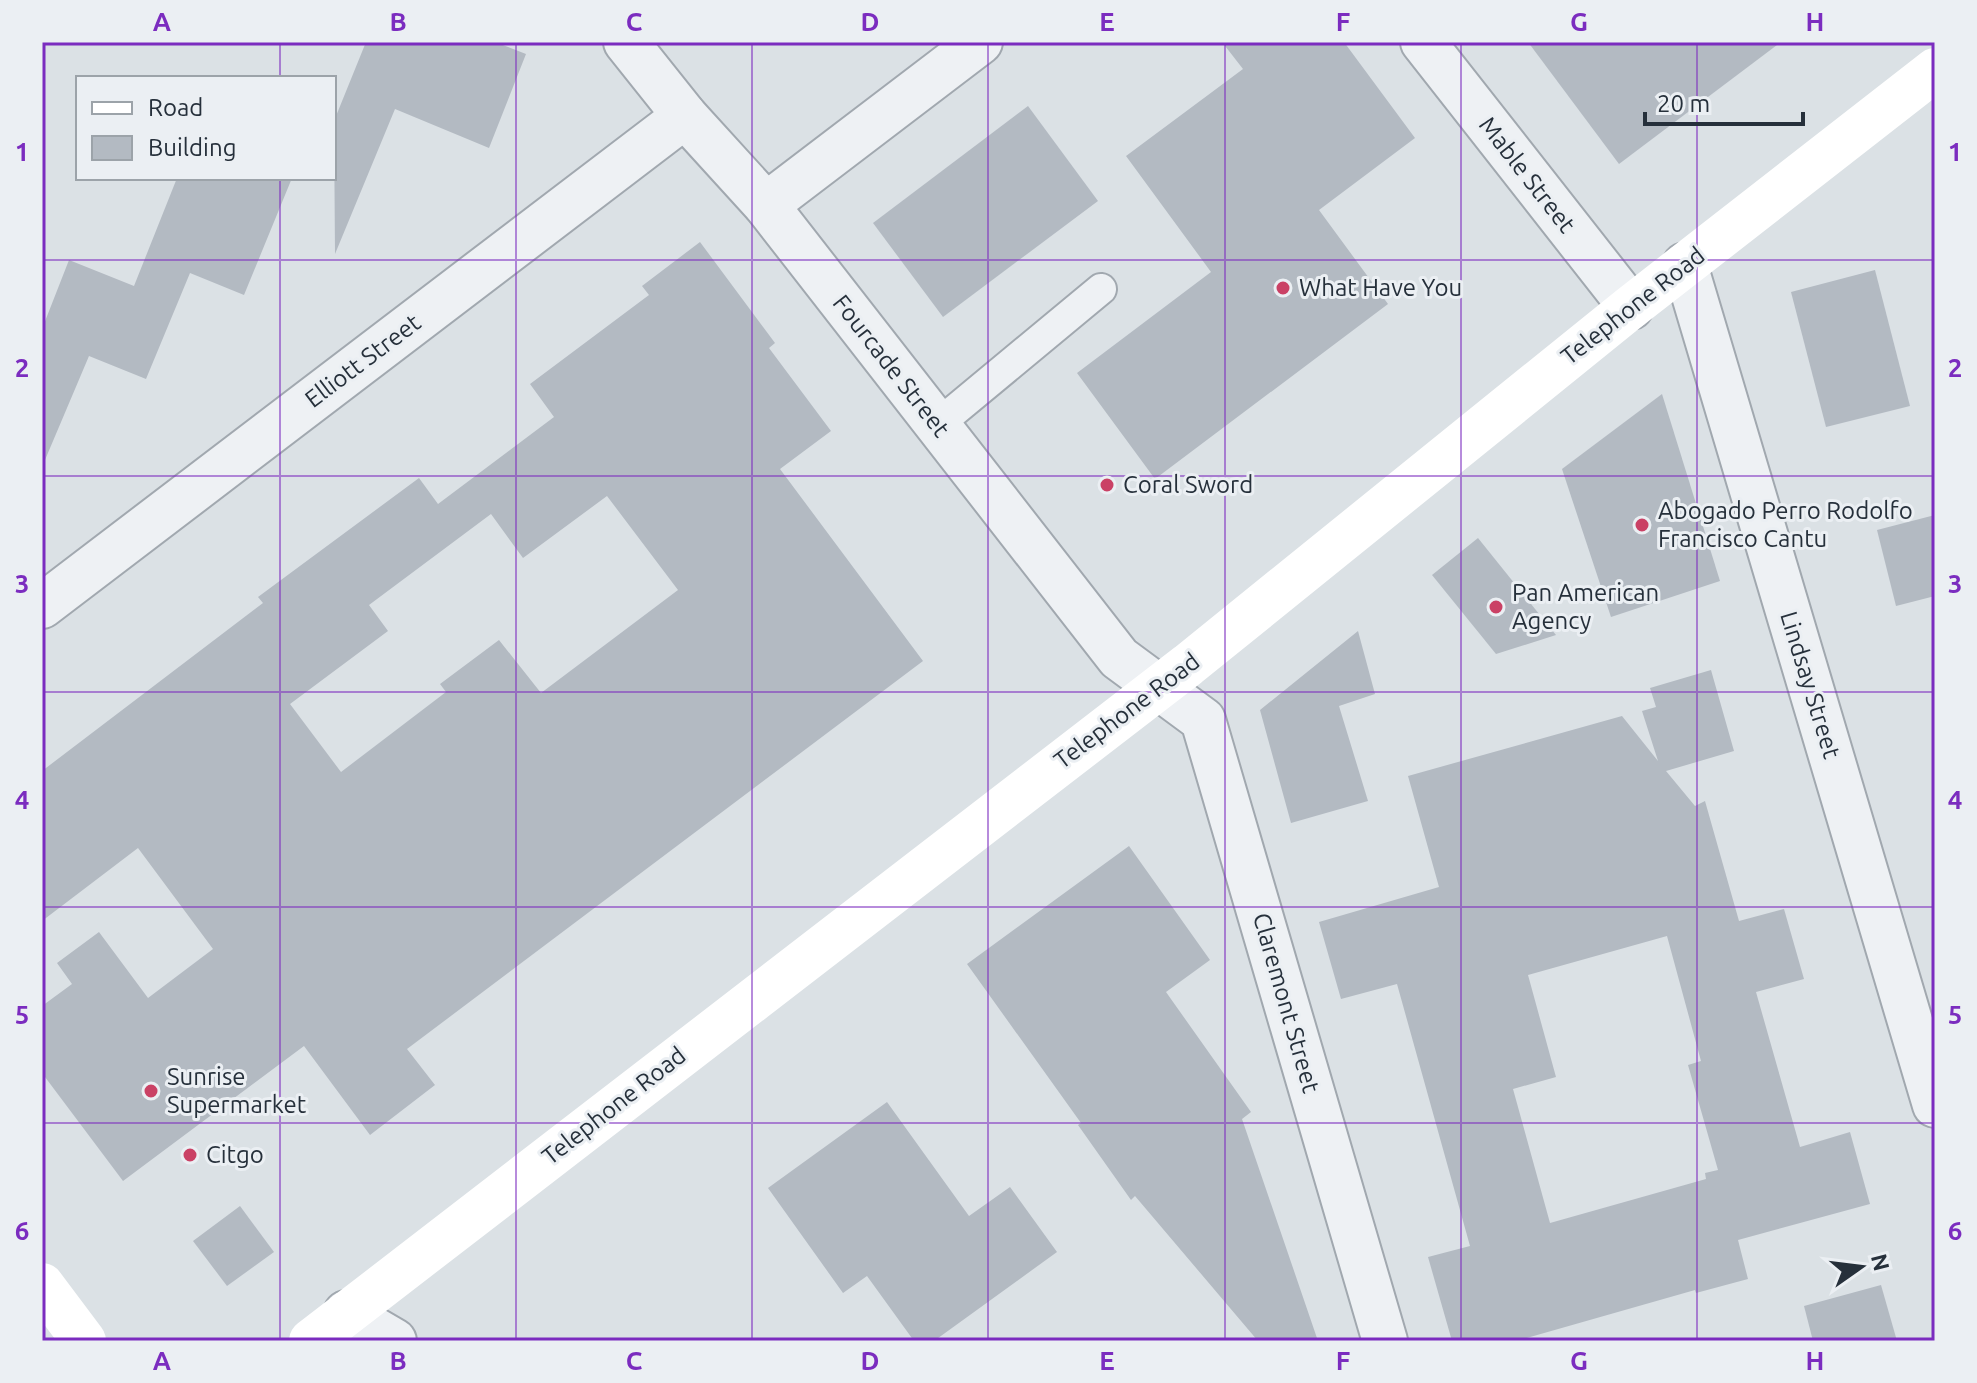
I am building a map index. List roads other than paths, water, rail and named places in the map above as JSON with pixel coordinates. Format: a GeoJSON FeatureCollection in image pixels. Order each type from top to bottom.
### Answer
{"type":"FeatureCollection","features":[{"type":"Feature","properties":{"kind":"main road","name":"Telephone Road"},"geometry":{"type":"LineString","coordinates":[[311,1341],[1188,665],[1631,307],[1935,70]]}},
{"type":"Feature","properties":{"kind":"main road"},"geometry":{"type":"LineString","coordinates":[[42,1285],[84,1341]]}},
{"type":"Feature","properties":{"kind":"street","name":"Fourcade Street"},"geometry":{"type":"LineString","coordinates":[[626,42],[685,116],[766,205],[1119,658],[1157,687]]}},
{"type":"Feature","properties":{"kind":"street"},"geometry":{"type":"LineString","coordinates":[[766,205],[980,42]]}},
{"type":"Feature","properties":{"kind":"street","name":"Mable Street"},"geometry":{"type":"LineString","coordinates":[[1423,42],[1631,307]]}},
{"type":"Feature","properties":{"kind":"street","name":"Elliott Street"},"geometry":{"type":"LineString","coordinates":[[42,606],[685,116]]}},
{"type":"Feature","properties":{"kind":"street","name":"Lindsay Street"},"geometry":{"type":"LineString","coordinates":[[1685,265],[1935,1105]]}},
{"type":"Feature","properties":{"kind":"street","name":"Claremont Street"},"geometry":{"type":"LineString","coordinates":[[1157,687],[1203,720],[1385,1341]]}},
{"type":"Feature","properties":{"kind":"street"},"geometry":{"type":"LineString","coordinates":[[346,1313],[394,1341]]}},
{"type":"Feature","properties":{"kind":"lane"},"geometry":{"type":"LineString","coordinates":[[937,425],[1101,289]]}},
{"type":"Feature","properties":{"kind":"place","name":"What Have You"},"geometry":{"type":"Point","coordinates":[1283,288]}},
{"type":"Feature","properties":{"kind":"place","name":"Coral Sword"},"geometry":{"type":"Point","coordinates":[1107,485]}},
{"type":"Feature","properties":{"kind":"place","name":"Abogado Perro Rodolfo Francisco Cantu"},"geometry":{"type":"Point","coordinates":[1642,525]}},
{"type":"Feature","properties":{"kind":"place","name":"Pan American Agency"},"geometry":{"type":"Point","coordinates":[1496,607]}},
{"type":"Feature","properties":{"kind":"place","name":"Sunrise Supermarket"},"geometry":{"type":"Point","coordinates":[151,1091]}},
{"type":"Feature","properties":{"kind":"place","name":"Citgo"},"geometry":{"type":"Point","coordinates":[190,1155]}}]}
